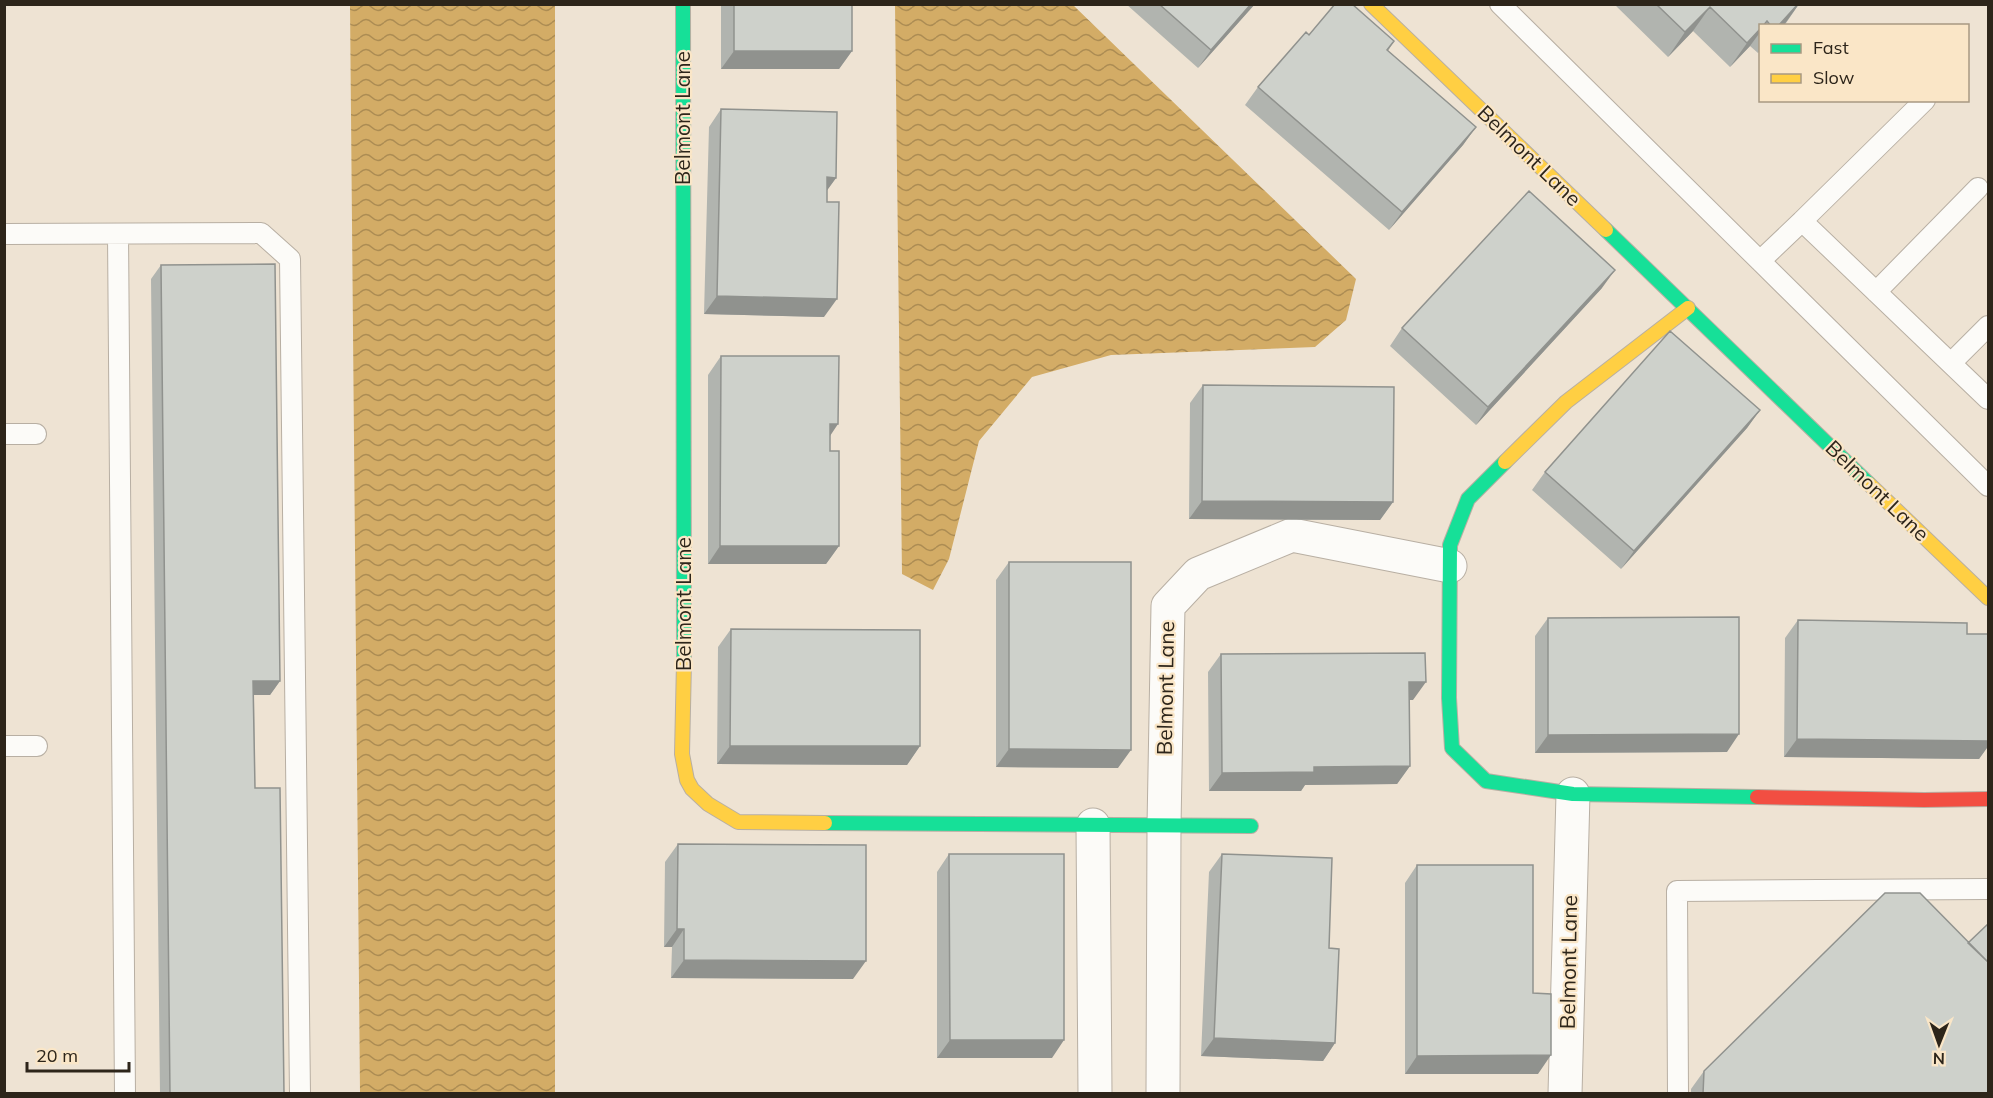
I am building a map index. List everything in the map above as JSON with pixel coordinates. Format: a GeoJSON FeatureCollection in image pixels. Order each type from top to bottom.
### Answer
{"type":"FeatureCollection","features":[{"type":"Feature","properties":{"kind":"street","name":"Belmont Lane"},"geometry":{"type":"LineString","coordinates":[[683,4],[684,682],[682,754],[690,787],[707,804],[738,822],[1251,826]]}},
{"type":"Feature","properties":{"kind":"street","name":"Belmont Lane"},"geometry":{"type":"LineString","coordinates":[[1371,4],[1989,598]]}},
{"type":"Feature","properties":{"kind":"street"},"geometry":{"type":"LineString","coordinates":[[1688,308],[1566,402],[1468,499],[1450,545],[1449,698],[1452,748],[1486,781],[1573,794],[1989,799]]}},
{"type":"Feature","properties":{"kind":"street","name":"Belmont Lane"},"geometry":{"type":"LineString","coordinates":[[1163,1094],[1168,606],[1197,573],[1292,535],[1450,566]]}},
{"type":"Feature","properties":{"kind":"street","name":"Belmont Lane"},"geometry":{"type":"LineString","coordinates":[[1565,1094],[1573,794]]}},
{"type":"Feature","properties":{"kind":"street"},"geometry":{"type":"LineString","coordinates":[[1094,825],[1095,1094]]}},
{"type":"Feature","properties":{"kind":"lane"},"geometry":{"type":"LineString","coordinates":[[1500,4],[1989,486]]}},
{"type":"Feature","properties":{"kind":"lane"},"geometry":{"type":"LineString","coordinates":[[1760,261],[1923,102]]}},
{"type":"Feature","properties":{"kind":"lane"},"geometry":{"type":"LineString","coordinates":[[1876,292],[1978,188]]}},
{"type":"Feature","properties":{"kind":"lane"},"geometry":{"type":"LineString","coordinates":[[1802,221],[1989,399]]}},
{"type":"Feature","properties":{"kind":"lane"},"geometry":{"type":"LineString","coordinates":[[4,234],[261,233],[290,259],[300,1094]]}},
{"type":"Feature","properties":{"kind":"lane"},"geometry":{"type":"LineString","coordinates":[[118,234],[125,1094]]}},
{"type":"Feature","properties":{"kind":"lane"},"geometry":{"type":"LineString","coordinates":[[1951,363],[1989,326]]}},
{"type":"Feature","properties":{"kind":"lane"},"geometry":{"type":"LineString","coordinates":[[4,434],[36,434]]}},
{"type":"Feature","properties":{"kind":"lane"},"geometry":{"type":"LineString","coordinates":[[4,746],[37,746]]}},
{"type":"Feature","properties":{"kind":"lane"},"geometry":{"type":"LineString","coordinates":[[1678,1094],[1677,891],[1989,889]]}},
{"type":"Feature","properties":{"kind":"water"},"geometry":{"type":"Polygon","coordinates":[[[350,5],[555,5],[555,1093],[360,1093],[350,5]]]}},
{"type":"Feature","properties":{"kind":"water"},"geometry":{"type":"Polygon","coordinates":[[[895,5],[1073,5],[1356,279],[1346,320],[1315,347],[1111,355],[1032,377],[979,441],[949,559],[933,590],[902,574],[895,5]]]}},
{"type":"Feature","properties":{"kind":"building"},"geometry":{"type":"Polygon","coordinates":[[[734,4],[852,4],[852,51],[734,51],[734,4]]]}},
{"type":"Feature","properties":{"kind":"building"},"geometry":{"type":"Polygon","coordinates":[[[1159,4],[1251,4],[1211,50],[1159,4]]]}},
{"type":"Feature","properties":{"kind":"building"},"geometry":{"type":"Polygon","coordinates":[[[1335,4],[1352,4],[1394,41],[1387,50],[1476,127],[1402,212],[1258,87],[1306,32],[1309,35],[1335,4]]]}},
{"type":"Feature","properties":{"kind":"building"},"geometry":{"type":"Polygon","coordinates":[[[1656,4],[1798,4],[1780,24],[1769,24],[1767,21],[1765,24],[1759,24],[1759,30],[1747,43],[1710,7],[1685,32],[1656,4]]]}},
{"type":"Feature","properties":{"kind":"building"},"geometry":{"type":"Polygon","coordinates":[[[721,109],[837,112],[836,178],[827,177],[827,202],[839,202],[837,299],[717,296],[721,109]]]}},
{"type":"Feature","properties":{"kind":"building"},"geometry":{"type":"Polygon","coordinates":[[[1529,191],[1615,270],[1488,407],[1402,328],[1529,191]]]}},
{"type":"Feature","properties":{"kind":"building"},"geometry":{"type":"Polygon","coordinates":[[[275,264],[280,681],[253,681],[255,788],[280,788],[284,1094],[170,1094],[161,265],[275,264]]]}},
{"type":"Feature","properties":{"kind":"building"},"geometry":{"type":"Polygon","coordinates":[[[1670,331],[1760,410],[1634,551],[1545,472],[1670,331]]]}},
{"type":"Feature","properties":{"kind":"building"},"geometry":{"type":"Polygon","coordinates":[[[721,356],[839,356],[838,424],[830,424],[830,451],[839,451],[839,546],[720,546],[721,356]]]}},
{"type":"Feature","properties":{"kind":"building"},"geometry":{"type":"Polygon","coordinates":[[[1203,385],[1394,387],[1393,502],[1202,501],[1203,385]]]}},
{"type":"Feature","properties":{"kind":"building"},"geometry":{"type":"Polygon","coordinates":[[[1009,562],[1131,562],[1131,750],[1009,749],[1009,562]]]}},
{"type":"Feature","properties":{"kind":"building"},"geometry":{"type":"Polygon","coordinates":[[[1739,617],[1739,734],[1548,735],[1548,618],[1739,617]]]}},
{"type":"Feature","properties":{"kind":"building"},"geometry":{"type":"Polygon","coordinates":[[[1798,620],[1967,623],[1967,634],[1989,634],[1989,741],[1797,739],[1798,620]]]}},
{"type":"Feature","properties":{"kind":"building"},"geometry":{"type":"Polygon","coordinates":[[[731,629],[920,630],[920,746],[730,746],[731,629]]]}},
{"type":"Feature","properties":{"kind":"building"},"geometry":{"type":"Polygon","coordinates":[[[1425,653],[1426,682],[1409,682],[1410,766],[1314,767],[1314,772],[1222,773],[1221,654],[1425,653]]]}},
{"type":"Feature","properties":{"kind":"building"},"geometry":{"type":"Polygon","coordinates":[[[678,844],[866,845],[866,961],[684,960],[684,929],[677,929],[678,844]]]}},
{"type":"Feature","properties":{"kind":"building"},"geometry":{"type":"Polygon","coordinates":[[[949,854],[1064,854],[1064,1040],[950,1040],[949,854]]]}},
{"type":"Feature","properties":{"kind":"building"},"geometry":{"type":"Polygon","coordinates":[[[1222,854],[1332,858],[1329,948],[1339,949],[1335,1043],[1214,1038],[1222,854]]]}},
{"type":"Feature","properties":{"kind":"building"},"geometry":{"type":"Polygon","coordinates":[[[1417,865],[1533,865],[1533,993],[1551,994],[1551,1055],[1417,1056],[1417,865]]]}},
{"type":"Feature","properties":{"kind":"building"},"geometry":{"type":"Polygon","coordinates":[[[1885,893],[1920,893],[1989,963],[1989,1094],[1703,1094],[1704,1071],[1885,893]]]}},
{"type":"Feature","properties":{"kind":"building"},"geometry":{"type":"Polygon","coordinates":[[[1989,923],[1989,963],[1968,943],[1989,923]]]}},
{"type":"Feature","properties":{"kind":"traffic: fast"},"geometry":{"type":"LineString","coordinates":[[683,4],[684,662]]}},
{"type":"Feature","properties":{"kind":"traffic: fast"},"geometry":{"type":"LineString","coordinates":[[1606,230],[1869,484]]}},
{"type":"Feature","properties":{"kind":"traffic: fast"},"geometry":{"type":"LineString","coordinates":[[1505,462],[1468,499],[1450,545],[1449,698],[1452,748],[1486,781],[1573,794],[1757,797]]}},
{"type":"Feature","properties":{"kind":"traffic: fast"},"geometry":{"type":"LineString","coordinates":[[825,823],[1251,826]]}},
{"type":"Feature","properties":{"kind":"traffic: slow"},"geometry":{"type":"LineString","coordinates":[[1371,4],[1606,230]]}},
{"type":"Feature","properties":{"kind":"traffic: slow"},"geometry":{"type":"LineString","coordinates":[[1505,462],[1566,402],[1688,308]]}},
{"type":"Feature","properties":{"kind":"traffic: slow"},"geometry":{"type":"LineString","coordinates":[[1869,484],[1988,598]]}},
{"type":"Feature","properties":{"kind":"traffic: slow"},"geometry":{"type":"LineString","coordinates":[[684,662],[682,754],[687,780],[692,789],[708,804],[738,822],[825,823]]}},
{"type":"Feature","properties":{"kind":"traffic: jam"},"geometry":{"type":"LineString","coordinates":[[1757,797],[1988,799]]}}]}
